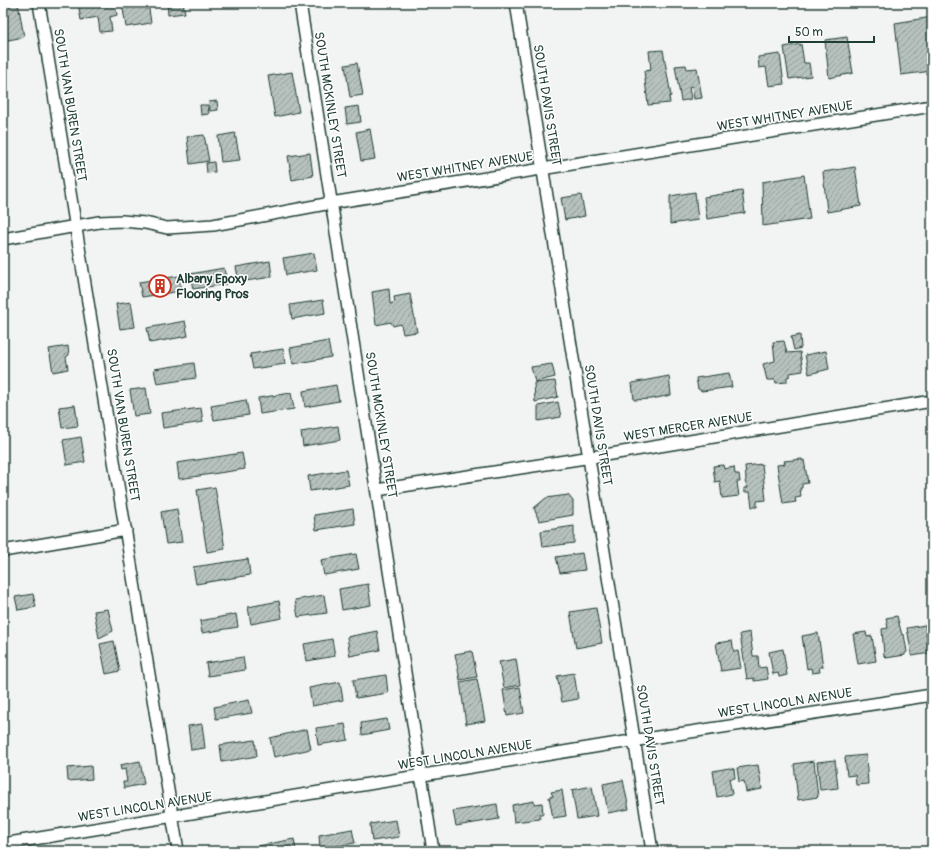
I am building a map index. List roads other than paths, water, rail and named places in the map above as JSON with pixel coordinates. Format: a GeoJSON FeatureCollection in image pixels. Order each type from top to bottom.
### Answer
{"type":"FeatureCollection","features":[{"type":"Feature","properties":{"kind":"street","name":"SOUTH VAN BUREN STREET"},"geometry":{"type":"LineString","coordinates":[[39,3],[77,226],[178,851]]}},
{"type":"Feature","properties":{"kind":"street","name":"SOUTH MCKINLEY STREET"},"geometry":{"type":"LineString","coordinates":[[300,3],[433,851]]}},
{"type":"Feature","properties":{"kind":"street","name":"SOUTH DAVIS STREET"},"geometry":{"type":"LineString","coordinates":[[516,3],[636,741],[652,851]]}},
{"type":"Feature","properties":{"kind":"street","name":"WEST WHITNEY AVENUE"},"geometry":{"type":"LineString","coordinates":[[3,238],[99,222],[122,221],[145,223],[167,228],[213,225],[331,203],[932,106]]}},
{"type":"Feature","properties":{"kind":"street","name":"WEST MERCER AVENUE"},"geometry":{"type":"LineString","coordinates":[[377,490],[932,401]]}},
{"type":"Feature","properties":{"kind":"street"},"geometry":{"type":"LineString","coordinates":[[3,551],[126,530]]}},
{"type":"Feature","properties":{"kind":"street","name":"WEST LINCOLN AVENUE"},"geometry":{"type":"LineString","coordinates":[[3,844],[932,694]]}},
{"type":"Feature","properties":{"kind":"place","name":"Albany Epoxy Flooring Pros"},"geometry":{"type":"Point","coordinates":[160,286]}}]}
